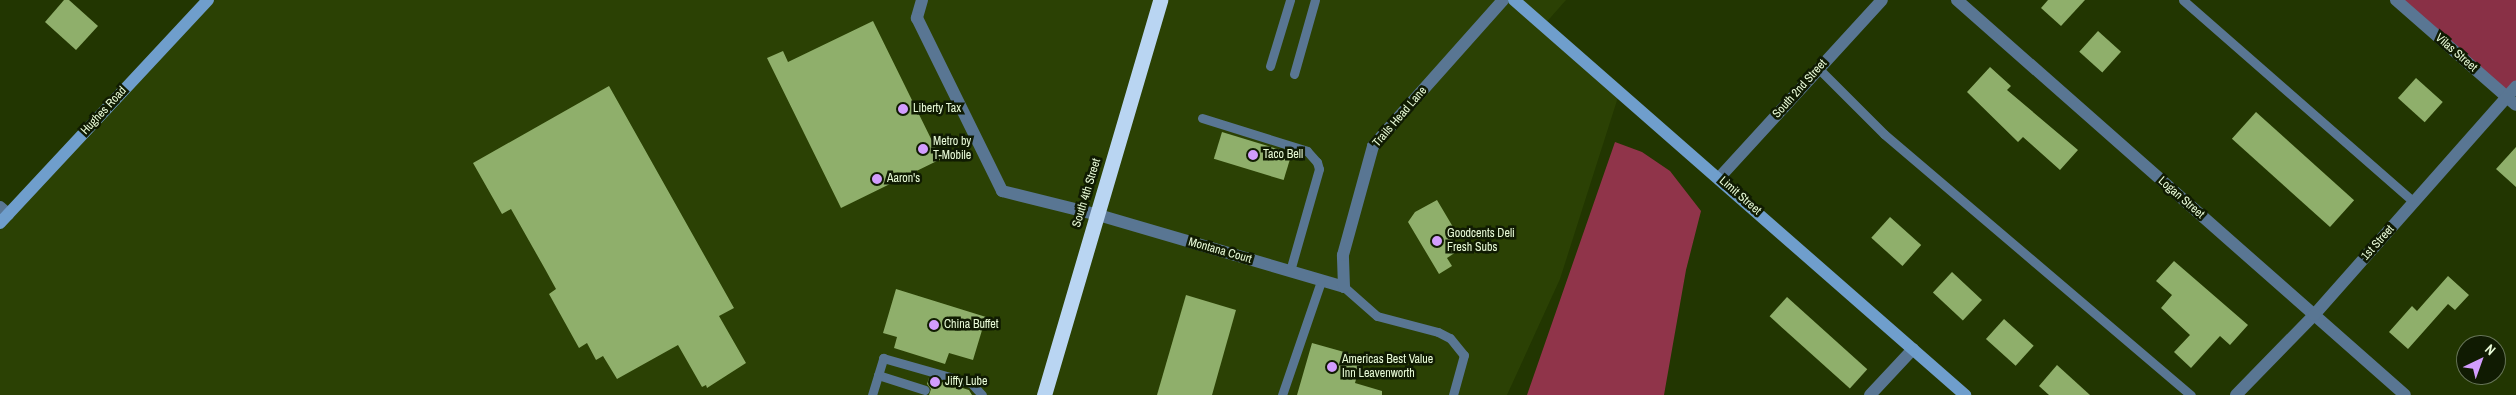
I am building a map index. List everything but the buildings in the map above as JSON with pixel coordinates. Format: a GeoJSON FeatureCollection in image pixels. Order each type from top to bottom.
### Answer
{"type":"FeatureCollection","features":[{"type":"Feature","properties":{"kind":"highway","name":"South 4th Street"},"geometry":{"type":"LineString","coordinates":[[1044,395],[1095,214],[1160,0]]}},
{"type":"Feature","properties":{"kind":"street","name":"Hughes Road"},"geometry":{"type":"LineString","coordinates":[[3,214],[208,0]]}},
{"type":"Feature","properties":{"kind":"street","name":"Montana Court"},"geometry":{"type":"LineString","coordinates":[[922,0],[917,18],[1002,191],[1095,214],[1344,287]]}},
{"type":"Feature","properties":{"kind":"street","name":"Trails Head Lane"},"geometry":{"type":"LineString","coordinates":[[1344,287],[1343,255],[1373,146],[1502,0]]}},
{"type":"Feature","properties":{"kind":"street","name":"Limit Street"},"geometry":{"type":"LineString","coordinates":[[1514,0],[1965,395]]}},
{"type":"Feature","properties":{"kind":"street","name":"South 2nd Street"},"geometry":{"type":"LineString","coordinates":[[1719,178],[1882,0]]}},
{"type":"Feature","properties":{"kind":"street","name":"Logan Street"},"geometry":{"type":"LineString","coordinates":[[1957,0],[2405,395]]}},
{"type":"Feature","properties":{"kind":"street","name":"Vilas Street"},"geometry":{"type":"LineString","coordinates":[[2396,0],[2512,102]]}},
{"type":"Feature","properties":{"kind":"street","name":"1st Street"},"geometry":{"type":"LineString","coordinates":[[2236,395],[2314,315],[2414,202],[2512,102],[2516,87]]}},
{"type":"Feature","properties":{"kind":"street"},"geometry":{"type":"LineString","coordinates":[[1870,395],[1912,349]]}},
{"type":"Feature","properties":{"kind":"lane"},"geometry":{"type":"LineString","coordinates":[[1270,66],[1290,0]]}},
{"type":"Feature","properties":{"kind":"lane"},"geometry":{"type":"LineString","coordinates":[[1294,74],[1315,0]]}},
{"type":"Feature","properties":{"kind":"lane"},"geometry":{"type":"LineString","coordinates":[[2183,0],[2414,202]]}},
{"type":"Feature","properties":{"kind":"lane"},"geometry":{"type":"LineString","coordinates":[[1819,69],[1884,134],[2191,395]]}},
{"type":"Feature","properties":{"kind":"lane"},"geometry":{"type":"LineString","coordinates":[[1202,118],[1307,150],[1317,162],[1319,168],[1290,272]]}},
{"type":"Feature","properties":{"kind":"lane"},"geometry":{"type":"LineString","coordinates":[[1282,395],[1321,281]]}},
{"type":"Feature","properties":{"kind":"lane"},"geometry":{"type":"LineString","coordinates":[[1344,287],[1376,316],[1438,332],[1450,338],[1464,356],[1453,395]]}},
{"type":"Feature","properties":{"kind":"lane"},"geometry":{"type":"LineString","coordinates":[[872,395],[883,358],[971,383],[982,395]]}},
{"type":"Feature","properties":{"kind":"lane"},"geometry":{"type":"LineString","coordinates":[[878,375],[925,390]]}},
{"type":"Feature","properties":{"kind":"shaded area"},"geometry":{"type":"Polygon","coordinates":[[[208,0],[1566,0],[1544,25],[1620,91],[1560,279],[1507,395],[0,395],[0,223],[208,0]]]}},
{"type":"Feature","properties":{"kind":"shaded area"},"geometry":{"type":"Polygon","coordinates":[[[2396,0],[2516,0],[2516,87],[2507,97],[2396,0]]]}},
{"type":"Feature","properties":{"kind":"shaded area"},"geometry":{"type":"Polygon","coordinates":[[[1615,142],[1642,152],[1670,171],[1701,211],[1686,270],[1664,395],[1527,395],[1615,142]]]}},
{"type":"Feature","properties":{"kind":"place","name":"Liberty Tax"},"geometry":{"type":"Point","coordinates":[903,109]}},
{"type":"Feature","properties":{"kind":"place","name":"Metro by T-Mobile"},"geometry":{"type":"Point","coordinates":[923,149]}},
{"type":"Feature","properties":{"kind":"place","name":"Taco Bell"},"geometry":{"type":"Point","coordinates":[1253,155]}},
{"type":"Feature","properties":{"kind":"place","name":"Aaron's"},"geometry":{"type":"Point","coordinates":[877,179]}},
{"type":"Feature","properties":{"kind":"place","name":"Goodcents Deli Fresh Subs"},"geometry":{"type":"Point","coordinates":[1437,241]}},
{"type":"Feature","properties":{"kind":"place","name":"China Buffet"},"geometry":{"type":"Point","coordinates":[934,325]}},
{"type":"Feature","properties":{"kind":"place","name":"Americas Best Value Inn Leavenworth"},"geometry":{"type":"Point","coordinates":[1332,367]}},
{"type":"Feature","properties":{"kind":"place","name":"Jiffy Lube"},"geometry":{"type":"Point","coordinates":[935,382]}}]}
